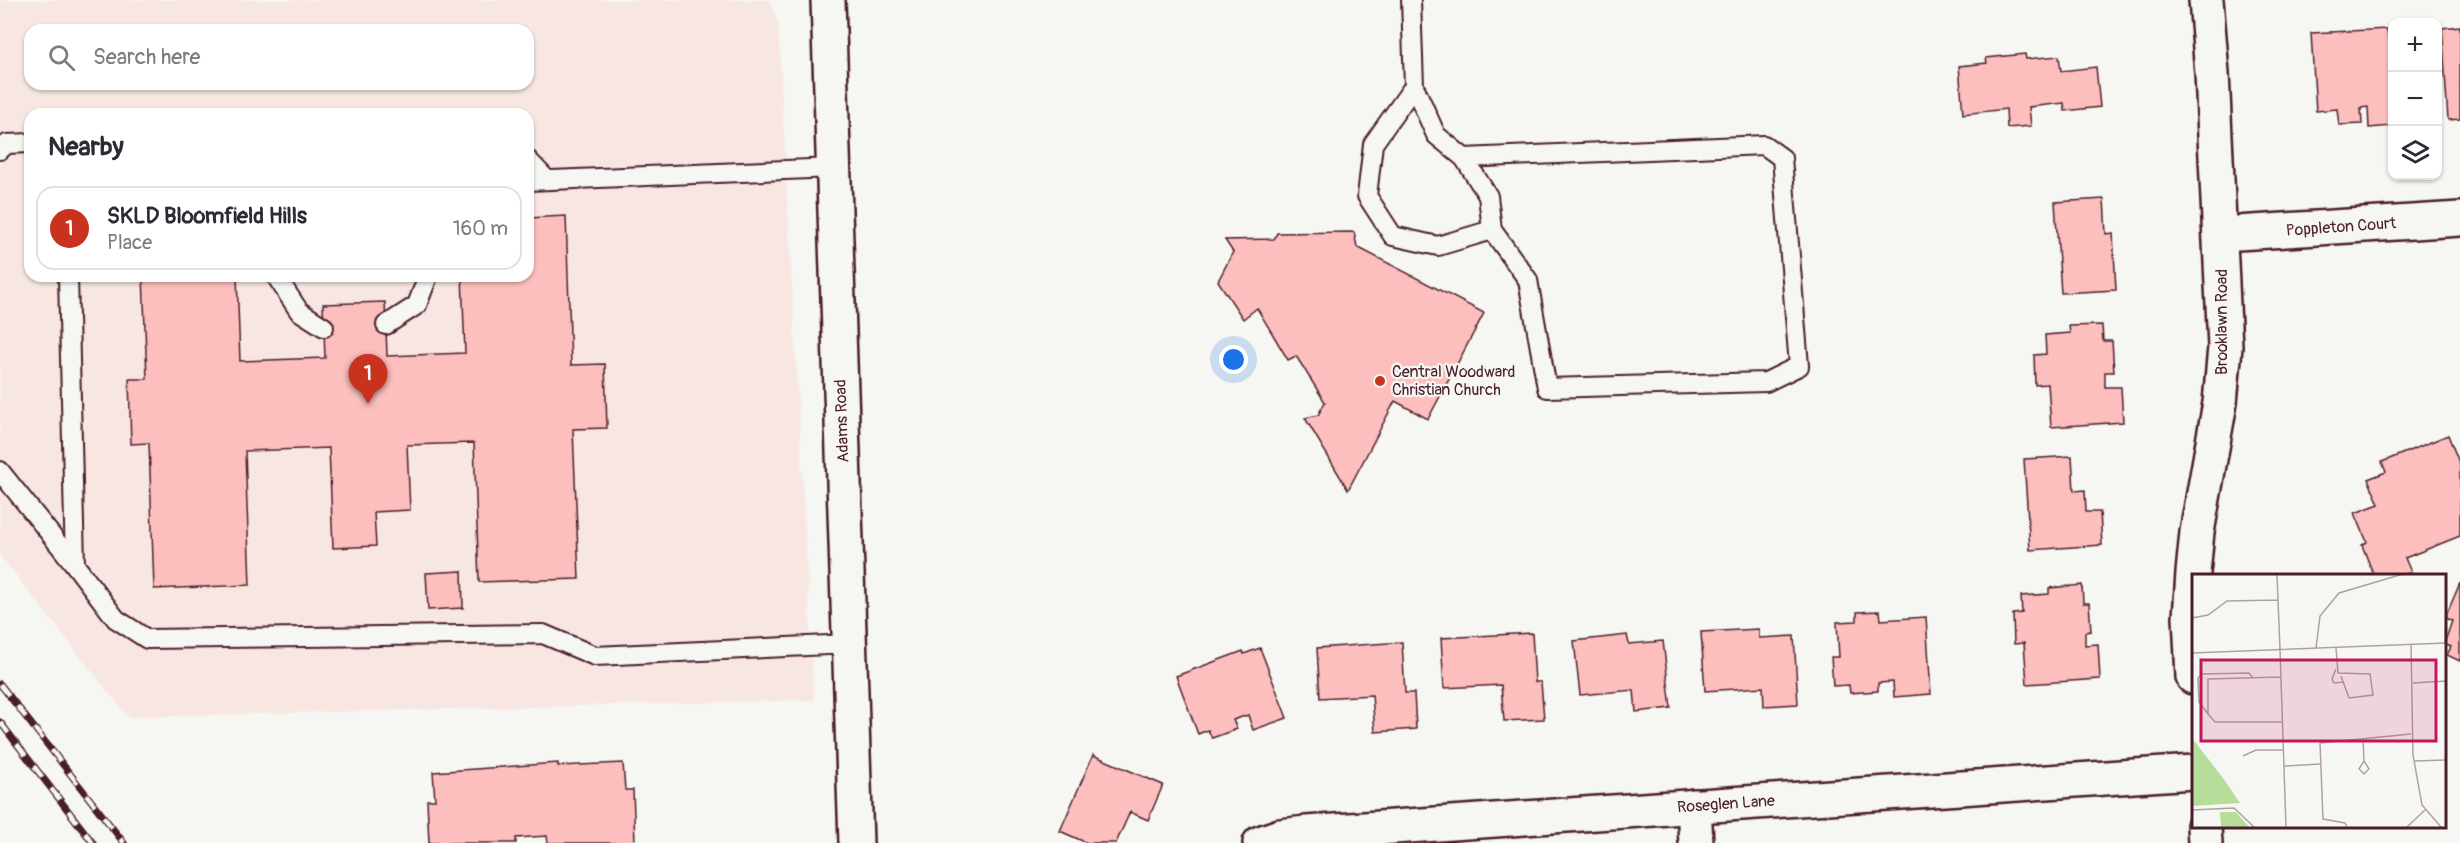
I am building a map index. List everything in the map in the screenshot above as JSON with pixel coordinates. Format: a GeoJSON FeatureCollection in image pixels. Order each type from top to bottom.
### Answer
{"type":"FeatureCollection","features":[{"type":"Feature","properties":{"kind":"street","name":"Adams Road"},"geometry":{"type":"LineString","coordinates":[[828,0],[856,843]]}},
{"type":"Feature","properties":{"kind":"street","name":"Brooklawn Road"},"geometry":{"type":"LineString","coordinates":[[2193,574],[2197,532],[2220,403],[2225,347],[2221,234],[2206,0]]}},
{"type":"Feature","properties":{"kind":"street","name":"Poppleton Court"},"geometry":{"type":"LineString","coordinates":[[2221,234],[2460,219]]}},
{"type":"Feature","properties":{"kind":"street","name":"Brooklawn Road"},"geometry":{"type":"LineString","coordinates":[[2192,588],[2190,617],[2192,657]]}},
{"type":"Feature","properties":{"kind":"street","name":"Roseglen Lane"},"geometry":{"type":"LineString","coordinates":[[1260,843],[1280,836],[1306,833],[2192,772]]}},
{"type":"Feature","properties":{"kind":"street"},"geometry":{"type":"LineString","coordinates":[[1694,806],[1696,843]]}},
{"type":"Feature","properties":{"kind":"street"},"geometry":{"type":"LineString","coordinates":[[2204,828],[2205,843]]}},
{"type":"Feature","properties":{"kind":"lane"},"geometry":{"type":"LineString","coordinates":[[1411,0],[1414,86],[1436,135],[1464,158],[1488,196],[1492,230],[1528,280],[1547,388],[1766,382],[1799,366],[1782,158],[1764,145],[1464,158]]}},
{"type":"Feature","properties":{"kind":"lane"},"geometry":{"type":"LineString","coordinates":[[1414,86],[1373,144],[1367,196],[1393,236],[1438,246],[1492,230]]}},
{"type":"Feature","properties":{"kind":"lane"},"geometry":{"type":"LineString","coordinates":[[0,150],[7,144],[24,143]]}},
{"type":"Feature","properties":{"kind":"lane"},"geometry":{"type":"LineString","coordinates":[[534,166],[547,180]]}},
{"type":"Feature","properties":{"kind":"lane"},"geometry":{"type":"LineString","coordinates":[[534,181],[834,168]]}},
{"type":"Feature","properties":{"kind":"lane"},"geometry":{"type":"LineString","coordinates":[[68,282],[75,565]]}},
{"type":"Feature","properties":{"kind":"lane"},"geometry":{"type":"LineString","coordinates":[[280,282],[299,311],[324,327]]}},
{"type":"Feature","properties":{"kind":"lane"},"geometry":{"type":"LineString","coordinates":[[386,325],[417,305],[426,282]]}},
{"type":"Feature","properties":{"kind":"lane"},"geometry":{"type":"LineString","coordinates":[[0,471],[116,619],[147,639],[543,634],[594,656],[849,644]]}},
{"type":"Feature","properties":{"kind":"shaded area"},"geometry":{"type":"Polygon","coordinates":[[[0,0],[769,0],[778,22],[814,700],[128,717],[0,555],[0,0]]]}},
{"type":"Feature","properties":{"kind":"building"},"geometry":{"type":"Polygon","coordinates":[[[2460,26],[2460,119],[2448,120],[2442,28],[2460,26]]]}},
{"type":"Feature","properties":{"kind":"building"},"geometry":{"type":"Polygon","coordinates":[[[2387,29],[2388,126],[2369,128],[2368,107],[2361,108],[2362,124],[2339,125],[2337,109],[2316,111],[2311,33],[2387,29]]]}},
{"type":"Feature","properties":{"kind":"building"},"geometry":{"type":"Polygon","coordinates":[[[2025,54],[2026,59],[2059,56],[2061,71],[2096,67],[2100,107],[2065,111],[2064,103],[2029,107],[2031,126],[2007,128],[2006,109],[1963,114],[1959,66],[1987,63],[1986,58],[2025,54]]]}},
{"type":"Feature","properties":{"kind":"building"},"geometry":{"type":"Polygon","coordinates":[[[2104,199],[2106,234],[2113,233],[2116,290],[2061,293],[2055,202],[2104,199]]]}},
{"type":"Feature","properties":{"kind":"building"},"geometry":{"type":"Polygon","coordinates":[[[566,216],[571,365],[605,364],[607,428],[573,429],[579,579],[479,582],[474,443],[407,445],[410,510],[374,512],[376,546],[333,548],[329,448],[245,451],[250,585],[154,589],[149,443],[131,444],[129,379],[147,379],[143,282],[237,282],[240,361],[325,358],[323,304],[385,302],[387,356],[465,353],[462,282],[534,282],[534,218],[566,216]]]}},
{"type":"Feature","properties":{"kind":"building","name":"Central Woodward Christian Church"},"geometry":{"type":"Polygon","coordinates":[[[1354,232],[1357,247],[1484,313],[1428,419],[1395,401],[1348,490],[1305,418],[1318,415],[1325,402],[1296,356],[1288,360],[1257,308],[1243,319],[1218,281],[1233,252],[1225,240],[1274,239],[1277,233],[1354,232]]]}},
{"type":"Feature","properties":{"kind":"building"},"geometry":{"type":"Polygon","coordinates":[[[2102,325],[2103,341],[2112,341],[2114,372],[2105,372],[2105,387],[2121,387],[2123,422],[2051,427],[2048,384],[2035,385],[2034,355],[2046,354],[2045,335],[2070,333],[2069,326],[2102,325]]]}},
{"type":"Feature","properties":{"kind":"building"},"geometry":{"type":"Polygon","coordinates":[[[2448,435],[2460,465],[2460,536],[2405,558],[2411,572],[2406,574],[2373,574],[2362,545],[2367,542],[2355,513],[2379,504],[2368,479],[2386,472],[2382,462],[2448,435]]]}},
{"type":"Feature","properties":{"kind":"building"},"geometry":{"type":"Polygon","coordinates":[[[2072,456],[2074,491],[2085,490],[2086,512],[2100,512],[2102,545],[2030,550],[2024,459],[2072,456]]]}},
{"type":"Feature","properties":{"kind":"building"},"geometry":{"type":"Polygon","coordinates":[[[462,571],[463,608],[428,610],[426,573],[462,571]]]}},
{"type":"Feature","properties":{"kind":"building"},"geometry":{"type":"Polygon","coordinates":[[[2460,583],[2460,661],[2447,655],[2451,647],[2445,644],[2445,641],[2452,621],[2445,618],[2460,583]]]}},
{"type":"Feature","properties":{"kind":"building"},"geometry":{"type":"Polygon","coordinates":[[[2082,585],[2083,603],[2089,603],[2091,631],[2085,632],[2085,645],[2098,644],[2100,679],[2027,684],[2024,643],[2014,644],[2013,614],[2022,613],[2021,596],[2049,594],[2049,588],[2082,585]]]}},
{"type":"Feature","properties":{"kind":"building"},"geometry":{"type":"Polygon","coordinates":[[[1880,611],[1881,620],[1926,617],[1931,694],[1894,697],[1893,682],[1878,683],[1878,691],[1850,693],[1849,685],[1833,686],[1831,657],[1839,657],[1837,622],[1857,621],[1857,612],[1880,611]]]}},
{"type":"Feature","properties":{"kind":"building"},"geometry":{"type":"Polygon","coordinates":[[[1759,629],[1759,638],[1794,636],[1798,704],[1764,706],[1763,687],[1705,691],[1701,632],[1759,629]]]}},
{"type":"Feature","properties":{"kind":"building"},"geometry":{"type":"Polygon","coordinates":[[[1532,633],[1535,682],[1541,682],[1544,719],[1504,721],[1501,685],[1444,688],[1441,638],[1532,633]]]}},
{"type":"Feature","properties":{"kind":"building"},"geometry":{"type":"Polygon","coordinates":[[[1627,635],[1629,644],[1663,641],[1671,708],[1636,712],[1634,690],[1580,695],[1574,641],[1627,635]]]}},
{"type":"Feature","properties":{"kind":"building"},"geometry":{"type":"Polygon","coordinates":[[[1402,642],[1405,693],[1414,693],[1416,729],[1375,732],[1372,695],[1320,698],[1317,648],[1402,642]]]}},
{"type":"Feature","properties":{"kind":"building"},"geometry":{"type":"Polygon","coordinates":[[[1260,648],[1287,718],[1253,730],[1248,715],[1233,720],[1237,729],[1212,738],[1208,730],[1198,734],[1176,676],[1243,651],[1244,654],[1260,648]]]}},
{"type":"Feature","properties":{"kind":"building"},"geometry":{"type":"Polygon","coordinates":[[[1093,755],[1163,785],[1148,820],[1130,812],[1116,843],[1087,843],[1060,831],[1093,755]]]}},
{"type":"Feature","properties":{"kind":"building"},"geometry":{"type":"Polygon","coordinates":[[[558,763],[558,766],[623,763],[625,790],[633,790],[635,843],[548,843],[547,836],[516,838],[516,843],[429,843],[427,800],[435,800],[433,772],[558,763]]]}},
{"type":"Feature","properties":{"kind":"railway"},"geometry":{"type":"LineString","coordinates":[[0,684],[124,843]]}},
{"type":"Feature","properties":{"kind":"railway"},"geometry":{"type":"LineString","coordinates":[[0,722],[93,843]]}},
{"type":"Feature","properties":{"kind":"place","name":"Central Woodward Christian Church"},"geometry":{"type":"Point","coordinates":[1380,381]}},
{"type":"Feature","properties":{"kind":"place","name":"SKLD Bloomfield Hills"},"geometry":{"type":"Point","coordinates":[368,404]}}]}
